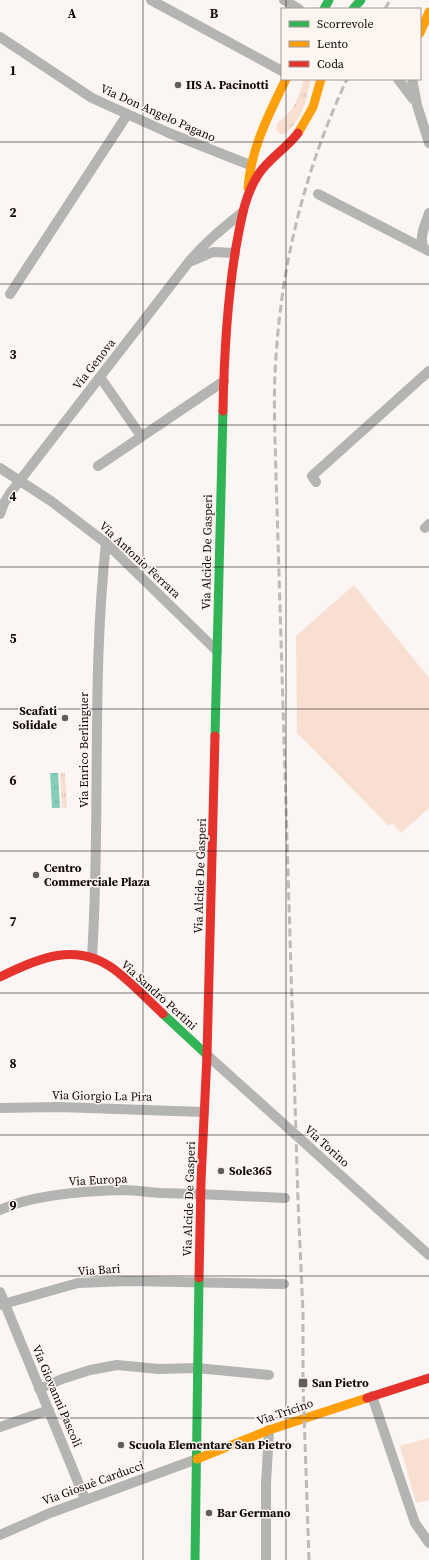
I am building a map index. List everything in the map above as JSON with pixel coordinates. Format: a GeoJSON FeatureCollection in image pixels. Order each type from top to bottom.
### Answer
{"type":"FeatureCollection","features":[{"type":"Feature","properties":{"kind":"main road"},"geometry":{"type":"LineString","coordinates":[[354,8],[361,0]]}},
{"type":"Feature","properties":{"kind":"main road"},"geometry":{"type":"LineString","coordinates":[[421,28],[429,12]]}},
{"type":"Feature","properties":{"kind":"main road","name":"Via Alcide De Gasperi"},"geometry":{"type":"LineString","coordinates":[[195,1560],[198,1283],[207,1055],[226,327],[234,253],[248,194],[250,165],[286,80]]}},
{"type":"Feature","properties":{"kind":"main road","name":"Via Alcide De Gasperi"},"geometry":{"type":"LineString","coordinates":[[248,194],[260,171],[269,160],[294,139],[308,120],[321,80]]}},
{"type":"Feature","properties":{"kind":"main road"},"geometry":{"type":"LineString","coordinates":[[269,118],[269,134],[274,140],[286,142],[294,139]]}},
{"type":"Feature","properties":{"kind":"main road","name":"Via Sandro Pertini"},"geometry":{"type":"LineString","coordinates":[[0,977],[34,960],[50,956],[66,954],[92,957],[112,968],[207,1055]]}},
{"type":"Feature","properties":{"kind":"main road","name":"Via Tricino"},"geometry":{"type":"LineString","coordinates":[[197,1459],[269,1430],[429,1378]]}},
{"type":"Feature","properties":{"kind":"street"},"geometry":{"type":"LineString","coordinates":[[151,0],[281,69]]}},
{"type":"Feature","properties":{"kind":"street"},"geometry":{"type":"LineString","coordinates":[[284,0],[297,8]]}},
{"type":"Feature","properties":{"kind":"street","name":"Via Don Angelo Pagano"},"geometry":{"type":"LineString","coordinates":[[0,37],[92,98],[127,115],[250,165]]}},
{"type":"Feature","properties":{"kind":"street"},"geometry":{"type":"LineString","coordinates":[[399,80],[417,104]]}},
{"type":"Feature","properties":{"kind":"street"},"geometry":{"type":"LineString","coordinates":[[412,80],[417,104],[429,143]]}},
{"type":"Feature","properties":{"kind":"street"},"geometry":{"type":"LineString","coordinates":[[10,294],[127,115]]}},
{"type":"Feature","properties":{"kind":"street"},"geometry":{"type":"LineString","coordinates":[[318,194],[426,250]]}},
{"type":"Feature","properties":{"kind":"street","name":"Via Genova"},"geometry":{"type":"LineString","coordinates":[[0,514],[4,503],[11,492],[188,263],[198,251],[243,212]]}},
{"type":"Feature","properties":{"kind":"street"},"geometry":{"type":"LineString","coordinates":[[426,250],[421,243],[421,238],[429,213]]}},
{"type":"Feature","properties":{"kind":"street","name":"Via Genova"},"geometry":{"type":"LineString","coordinates":[[188,263],[213,252],[234,253]]}},
{"type":"Feature","properties":{"kind":"street"},"geometry":{"type":"LineString","coordinates":[[316,482],[312,476],[429,371]]}},
{"type":"Feature","properties":{"kind":"street"},"geometry":{"type":"LineString","coordinates":[[100,377],[141,436]]}},
{"type":"Feature","properties":{"kind":"street"},"geometry":{"type":"LineString","coordinates":[[98,466],[224,381]]}},
{"type":"Feature","properties":{"kind":"street","name":"Via Antonio Ferrara"},"geometry":{"type":"LineString","coordinates":[[0,468],[51,501],[106,543],[217,651]]}},
{"type":"Feature","properties":{"kind":"street"},"geometry":{"type":"LineString","coordinates":[[0,492],[11,492]]}},
{"type":"Feature","properties":{"kind":"street","name":"Via Enrico Berlinguer"},"geometry":{"type":"LineString","coordinates":[[92,957],[97,816],[98,685],[101,587],[106,543]]}},
{"type":"Feature","properties":{"kind":"street","name":"Via Torino"},"geometry":{"type":"LineString","coordinates":[[207,1055],[429,1255]]}},
{"type":"Feature","properties":{"kind":"street","name":"Via Giorgio La Pira"},"geometry":{"type":"LineString","coordinates":[[0,1108],[59,1107],[204,1112]]}},
{"type":"Feature","properties":{"kind":"street","name":"Via Europa"},"geometry":{"type":"LineString","coordinates":[[0,1210],[14,1204],[47,1197],[84,1192],[124,1190],[158,1193],[285,1198]]}},
{"type":"Feature","properties":{"kind":"street","name":"Via Bari"},"geometry":{"type":"LineString","coordinates":[[2,1304],[78,1283],[128,1281],[284,1284]]}},
{"type":"Feature","properties":{"kind":"street"},"geometry":{"type":"LineString","coordinates":[[0,1292],[2,1304]]}},
{"type":"Feature","properties":{"kind":"street","name":"Via Giovanni Pascoli"},"geometry":{"type":"LineString","coordinates":[[2,1304],[49,1410],[85,1499]]}},
{"type":"Feature","properties":{"kind":"street"},"geometry":{"type":"LineString","coordinates":[[40,1389],[62,1379],[90,1370],[117,1364],[159,1369],[197,1368],[269,1375]]}},
{"type":"Feature","properties":{"kind":"street"},"geometry":{"type":"LineString","coordinates":[[372,1396],[415,1524],[429,1543]]}},
{"type":"Feature","properties":{"kind":"street"},"geometry":{"type":"LineString","coordinates":[[0,1427],[49,1410]]}},
{"type":"Feature","properties":{"kind":"street"},"geometry":{"type":"LineString","coordinates":[[266,1560],[266,1484],[269,1430]]}},
{"type":"Feature","properties":{"kind":"street","name":"Via Giosuè Carducci"},"geometry":{"type":"LineString","coordinates":[[0,1535],[85,1499],[197,1459]]}},
{"type":"Feature","properties":{"kind":"green space"},"geometry":{"type":"Polygon","coordinates":[[[304,80],[311,80],[300,115],[285,134],[281,134],[276,130],[277,123],[288,114],[297,99],[304,80]]]}},
{"type":"Feature","properties":{"kind":"green space"},"geometry":{"type":"Polygon","coordinates":[[[354,585],[429,678],[429,808],[401,833],[392,823],[389,826],[297,733],[296,636],[354,585]]]}},
{"type":"Feature","properties":{"kind":"green space"},"geometry":{"type":"Polygon","coordinates":[[[60,773],[65,773],[67,808],[62,808],[60,773]]]}},
{"type":"Feature","properties":{"kind":"green space"},"geometry":{"type":"Polygon","coordinates":[[[429,1438],[429,1500],[416,1503],[400,1446],[429,1438]]]}},
{"type":"Feature","properties":{"kind":"water"},"geometry":{"type":"Polygon","coordinates":[[[50,773],[58,773],[60,808],[52,808],[50,773]]]}},
{"type":"Feature","properties":{"kind":"railway"},"geometry":{"type":"LineString","coordinates":[[386,8],[390,0]]}},
{"type":"Feature","properties":{"kind":"railway"},"geometry":{"type":"LineString","coordinates":[[309,1560],[303,1383],[303,1313],[298,1201],[274,416],[279,321],[290,250],[298,215],[319,146],[347,80]]}},
{"type":"Feature","properties":{"kind":"traffic: fast"},"geometry":{"type":"LineString","coordinates":[[325,8],[329,0]]}},
{"type":"Feature","properties":{"kind":"traffic: fast"},"geometry":{"type":"LineString","coordinates":[[354,8],[361,0]]}},
{"type":"Feature","properties":{"kind":"traffic: fast"},"geometry":{"type":"LineString","coordinates":[[215,736],[223,411]]}},
{"type":"Feature","properties":{"kind":"traffic: fast"},"geometry":{"type":"LineString","coordinates":[[163,1014],[207,1055]]}},
{"type":"Feature","properties":{"kind":"traffic: fast"},"geometry":{"type":"LineString","coordinates":[[195,1560],[199,1278]]}},
{"type":"Feature","properties":{"kind":"traffic: slow"},"geometry":{"type":"LineString","coordinates":[[421,31],[429,12]]}},
{"type":"Feature","properties":{"kind":"traffic: slow"},"geometry":{"type":"LineString","coordinates":[[248,188],[257,145],[267,118],[286,80]]}},
{"type":"Feature","properties":{"kind":"traffic: slow"},"geometry":{"type":"LineString","coordinates":[[298,133],[313,107],[321,80]]}},
{"type":"Feature","properties":{"kind":"traffic: slow"},"geometry":{"type":"LineString","coordinates":[[197,1459],[269,1430],[367,1398]]}},
{"type":"Feature","properties":{"kind":"traffic: jam"},"geometry":{"type":"LineString","coordinates":[[223,411],[228,308],[236,247],[246,201],[253,183],[262,169],[298,133]]}},
{"type":"Feature","properties":{"kind":"traffic: jam"},"geometry":{"type":"LineString","coordinates":[[207,1055],[215,736]]}},
{"type":"Feature","properties":{"kind":"traffic: jam"},"geometry":{"type":"LineString","coordinates":[[0,977],[43,959],[72,954],[86,956],[101,961],[115,970],[163,1014]]}},
{"type":"Feature","properties":{"kind":"traffic: jam"},"geometry":{"type":"LineString","coordinates":[[199,1278],[201,1181],[207,1055]]}},
{"type":"Feature","properties":{"kind":"traffic: jam"},"geometry":{"type":"LineString","coordinates":[[367,1398],[429,1378]]}},
{"type":"Feature","properties":{"kind":"place","name":"IIS A. Pacinotti"},"geometry":{"type":"Point","coordinates":[178,85]}},
{"type":"Feature","properties":{"kind":"place","name":"Scafati Solidale"},"geometry":{"type":"Point","coordinates":[65,718]}},
{"type":"Feature","properties":{"kind":"place","name":"Centro Commerciale Plaza"},"geometry":{"type":"Point","coordinates":[36,875]}},
{"type":"Feature","properties":{"kind":"place","name":"Sole365"},"geometry":{"type":"Point","coordinates":[221,1171]}},
{"type":"Feature","properties":{"kind":"place","name":"San Pietro"},"geometry":{"type":"Point","coordinates":[303,1383]}},
{"type":"Feature","properties":{"kind":"place","name":"Scuola Elementare San Pietro"},"geometry":{"type":"Point","coordinates":[121,1445]}},
{"type":"Feature","properties":{"kind":"place","name":"Bar Germano"},"geometry":{"type":"Point","coordinates":[209,1513]}}]}
